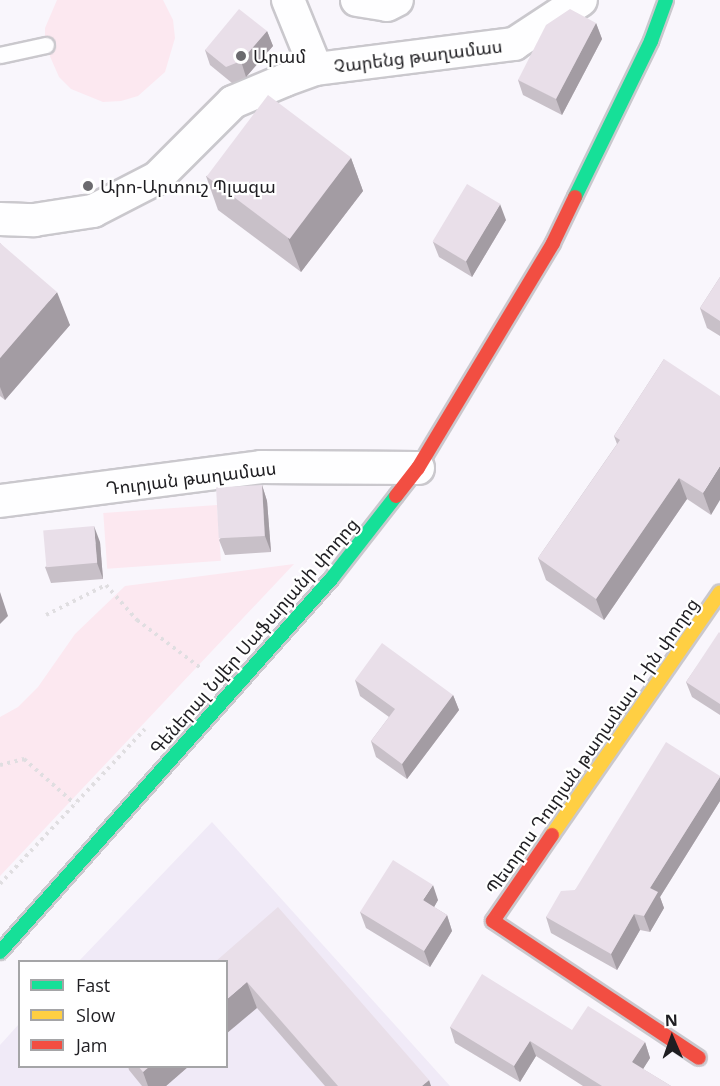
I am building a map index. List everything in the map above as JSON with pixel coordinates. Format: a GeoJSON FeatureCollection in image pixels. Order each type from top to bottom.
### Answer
{"type":"FeatureCollection","features":[{"type":"Feature","properties":{"kind":"main road","name":"Գեներալ Նվեր Սաֆարյանի փողոց"},"geometry":{"type":"LineString","coordinates":[[0,952],[332,578],[418,468],[553,243],[651,41],[666,0]]}},
{"type":"Feature","properties":{"kind":"main road","name":"Պետրոս Դուրյան թաղամաս 1-ին փողոց"},"geometry":{"type":"LineString","coordinates":[[699,1058],[493,921],[720,592]]}},
{"type":"Feature","properties":{"kind":"street"},"geometry":{"type":"LineString","coordinates":[[288,0],[316,69]]}},
{"type":"Feature","properties":{"kind":"street"},"geometry":{"type":"LineString","coordinates":[[357,0],[387,5],[397,0]]}},
{"type":"Feature","properties":{"kind":"street","name":"Չարենց թաղամաս"},"geometry":{"type":"LineString","coordinates":[[0,219],[34,220],[93,211],[157,178],[233,102],[316,69],[514,44],[581,0]]}},
{"type":"Feature","properties":{"kind":"street","name":"Դուրյան թաղամաս"},"geometry":{"type":"LineString","coordinates":[[0,501],[261,467],[418,468]]}},
{"type":"Feature","properties":{"kind":"lane"},"geometry":{"type":"LineString","coordinates":[[0,55],[46,45]]}},
{"type":"Feature","properties":{"kind":"path"},"geometry":{"type":"LineString","coordinates":[[46,615],[106,585],[137,620],[202,669]]}},
{"type":"Feature","properties":{"kind":"path"},"geometry":{"type":"LineString","coordinates":[[0,765],[24,759],[75,804]]}},
{"type":"Feature","properties":{"kind":"shaded area"},"geometry":{"type":"Polygon","coordinates":[[[57,0],[163,0],[173,20],[175,38],[165,72],[138,96],[121,101],[103,102],[71,89],[59,77],[45,45],[45,28],[57,0]]]}},
{"type":"Feature","properties":{"kind":"shaded area"},"geometry":{"type":"Polygon","coordinates":[[[217,505],[221,561],[107,569],[103,513],[217,505]]]}},
{"type":"Feature","properties":{"kind":"shaded area"},"geometry":{"type":"Polygon","coordinates":[[[294,564],[0,876],[0,717],[18,707],[38,687],[75,634],[125,586],[294,564]]]}},
{"type":"Feature","properties":{"kind":"shaded area"},"geometry":{"type":"Polygon","coordinates":[[[212,822],[450,1086],[0,1086],[0,1045],[18,1025],[18,1068],[228,1068],[228,960],[80,960],[212,822]]]}},
{"type":"Feature","properties":{"kind":"building"},"geometry":{"type":"Polygon","coordinates":[[[239,9],[267,31],[241,61],[226,67],[205,50],[239,9]]]}},
{"type":"Feature","properties":{"kind":"building"},"geometry":{"type":"Polygon","coordinates":[[[570,9],[596,23],[556,99],[518,80],[546,25],[570,9]]]}},
{"type":"Feature","properties":{"kind":"building"},"geometry":{"type":"Polygon","coordinates":[[[268,95],[351,158],[290,239],[207,176],[268,95]]]}},
{"type":"Feature","properties":{"kind":"building"},"geometry":{"type":"Polygon","coordinates":[[[467,184],[500,204],[466,262],[432,241],[467,184]]]}},
{"type":"Feature","properties":{"kind":"building"},"geometry":{"type":"Polygon","coordinates":[[[0,243],[57,292],[0,358],[0,243]]]}},
{"type":"Feature","properties":{"kind":"building"},"geometry":{"type":"Polygon","coordinates":[[[720,277],[720,321],[700,308],[720,277]]]}},
{"type":"Feature","properties":{"kind":"building"},"geometry":{"type":"Polygon","coordinates":[[[664,359],[720,396],[720,466],[703,493],[679,478],[596,599],[538,558],[620,440],[614,436],[664,359]]]}},
{"type":"Feature","properties":{"kind":"building"},"geometry":{"type":"Polygon","coordinates":[[[262,485],[265,536],[219,538],[216,487],[262,485]]]}},
{"type":"Feature","properties":{"kind":"building"},"geometry":{"type":"Polygon","coordinates":[[[94,526],[97,563],[46,567],[43,530],[94,526]]]}},
{"type":"Feature","properties":{"kind":"building"},"geometry":{"type":"Polygon","coordinates":[[[720,633],[720,704],[686,682],[720,633]]]}},
{"type":"Feature","properties":{"kind":"building"},"geometry":{"type":"Polygon","coordinates":[[[382,643],[453,695],[402,764],[371,741],[395,709],[355,680],[382,643]]]}},
{"type":"Feature","properties":{"kind":"building"},"geometry":{"type":"Polygon","coordinates":[[[666,742],[720,777],[650,888],[658,892],[644,916],[634,914],[611,954],[546,917],[561,891],[575,890],[666,742]]]}},
{"type":"Feature","properties":{"kind":"building"},"geometry":{"type":"Polygon","coordinates":[[[393,860],[433,885],[423,900],[447,915],[424,951],[360,912],[393,860]]]}},
{"type":"Feature","properties":{"kind":"building"},"geometry":{"type":"Polygon","coordinates":[[[278,907],[429,1080],[422,1086],[338,1086],[247,982],[228,998],[228,960],[217,960],[278,907]]]}},
{"type":"Feature","properties":{"kind":"building"},"geometry":{"type":"Polygon","coordinates":[[[482,974],[572,1030],[588,1006],[645,1042],[632,1062],[671,1086],[602,1086],[530,1041],[514,1066],[450,1027],[482,974]]]}},
{"type":"Feature","properties":{"kind":"traffic: fast"},"geometry":{"type":"LineString","coordinates":[[575,197],[651,41],[666,0]]}},
{"type":"Feature","properties":{"kind":"traffic: fast"},"geometry":{"type":"LineString","coordinates":[[0,952],[332,578],[396,496]]}},
{"type":"Feature","properties":{"kind":"traffic: slow"},"geometry":{"type":"LineString","coordinates":[[552,835],[720,592]]}},
{"type":"Feature","properties":{"kind":"traffic: jam"},"geometry":{"type":"LineString","coordinates":[[396,496],[418,468],[553,243],[575,197]]}},
{"type":"Feature","properties":{"kind":"traffic: jam"},"geometry":{"type":"LineString","coordinates":[[552,835],[493,921],[699,1058]]}},
{"type":"Feature","properties":{"kind":"place","name":"Արամ"},"geometry":{"type":"Point","coordinates":[241,56]}},
{"type":"Feature","properties":{"kind":"place","name":"Արո-Արտուշ Պլազա"},"geometry":{"type":"Point","coordinates":[88,186]}}]}
